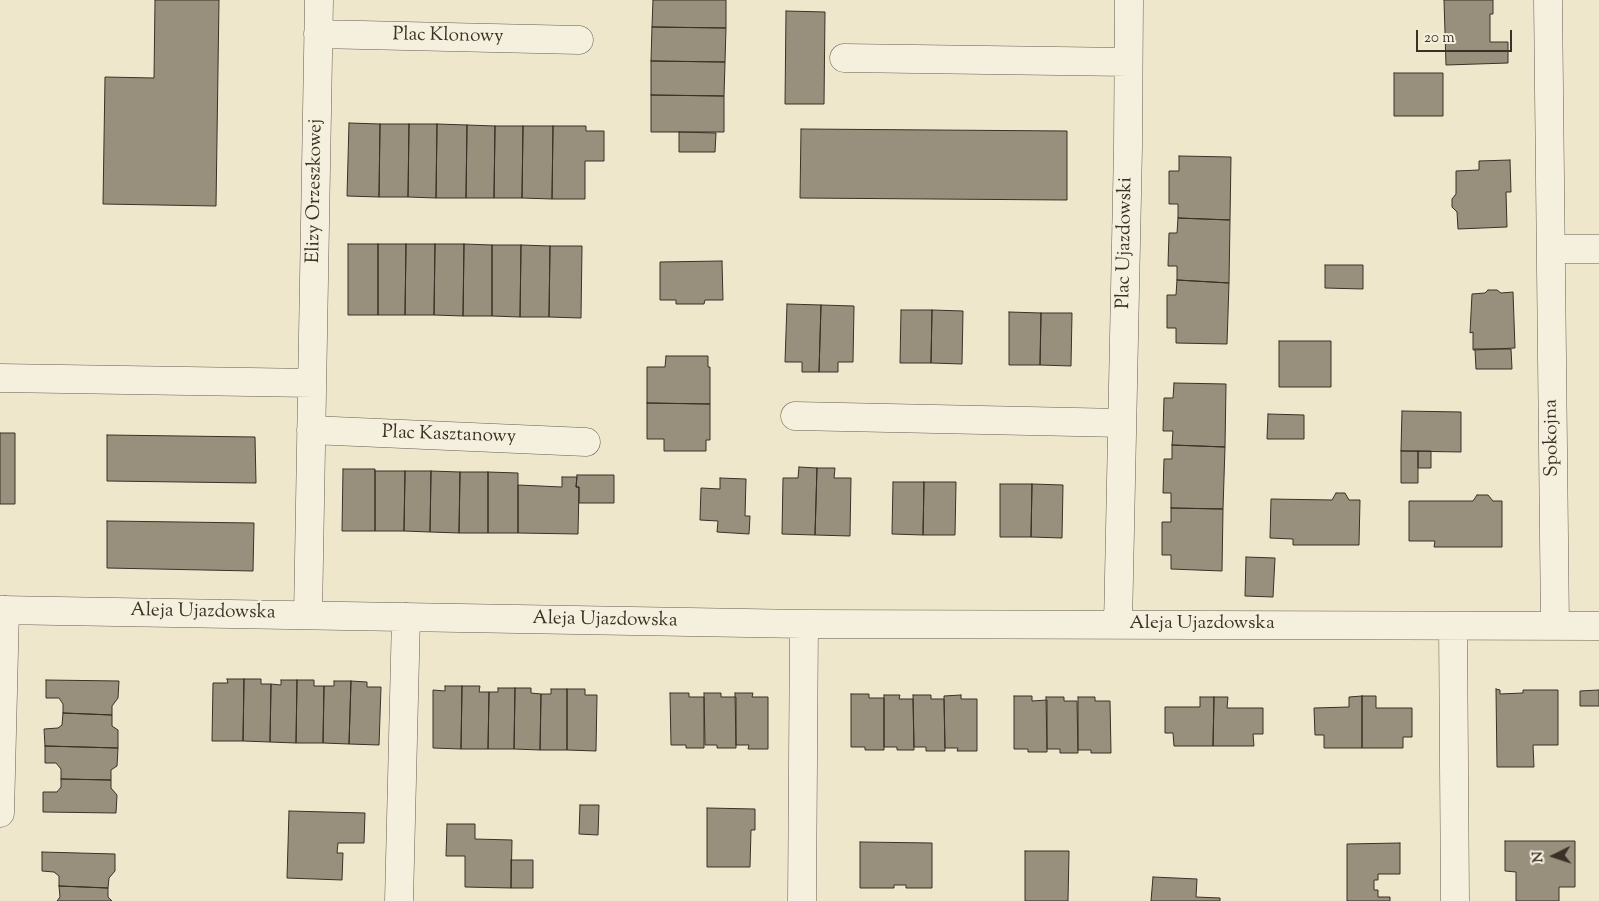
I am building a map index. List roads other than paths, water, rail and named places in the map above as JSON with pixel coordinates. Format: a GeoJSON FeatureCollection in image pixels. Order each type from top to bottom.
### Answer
{"type":"FeatureCollection","features":[{"type":"Feature","properties":{"kind":"street","name":"Elizy Orzeszkowej"},"geometry":{"type":"LineString","coordinates":[[308,615],[319,0]]}},
{"type":"Feature","properties":{"kind":"street","name":"Plac Ujazdowski"},"geometry":{"type":"LineString","coordinates":[[1118,625],[1129,0]]}},
{"type":"Feature","properties":{"kind":"street","name":"Spokojna"},"geometry":{"type":"LineString","coordinates":[[1548,0],[1555,626]]}},
{"type":"Feature","properties":{"kind":"street","name":"Plac Klonowy"},"geometry":{"type":"LineString","coordinates":[[318,34],[578,40]]}},
{"type":"Feature","properties":{"kind":"street"},"geometry":{"type":"LineString","coordinates":[[844,58],[1128,62]]}},
{"type":"Feature","properties":{"kind":"street"},"geometry":{"type":"LineString","coordinates":[[1551,249],[1599,249]]}},
{"type":"Feature","properties":{"kind":"street"},"geometry":{"type":"LineString","coordinates":[[0,378],[312,382]]}},
{"type":"Feature","properties":{"kind":"street"},"geometry":{"type":"LineString","coordinates":[[795,416],[1122,423]]}},
{"type":"Feature","properties":{"kind":"street","name":"Plac Kasztanowy"},"geometry":{"type":"LineString","coordinates":[[311,430],[586,442]]}},
{"type":"Feature","properties":{"kind":"street"},"geometry":{"type":"LineString","coordinates":[[0,813],[3,610]]}},
{"type":"Feature","properties":{"kind":"street","name":"Aleja Ujazdowska"},"geometry":{"type":"LineString","coordinates":[[3,610],[804,624],[1599,626]]}},
{"type":"Feature","properties":{"kind":"street"},"geometry":{"type":"LineString","coordinates":[[399,901],[406,617]]}},
{"type":"Feature","properties":{"kind":"street"},"geometry":{"type":"LineString","coordinates":[[802,901],[804,624]]}},
{"type":"Feature","properties":{"kind":"street"},"geometry":{"type":"LineString","coordinates":[[1453,626],[1455,901]]}}]}
